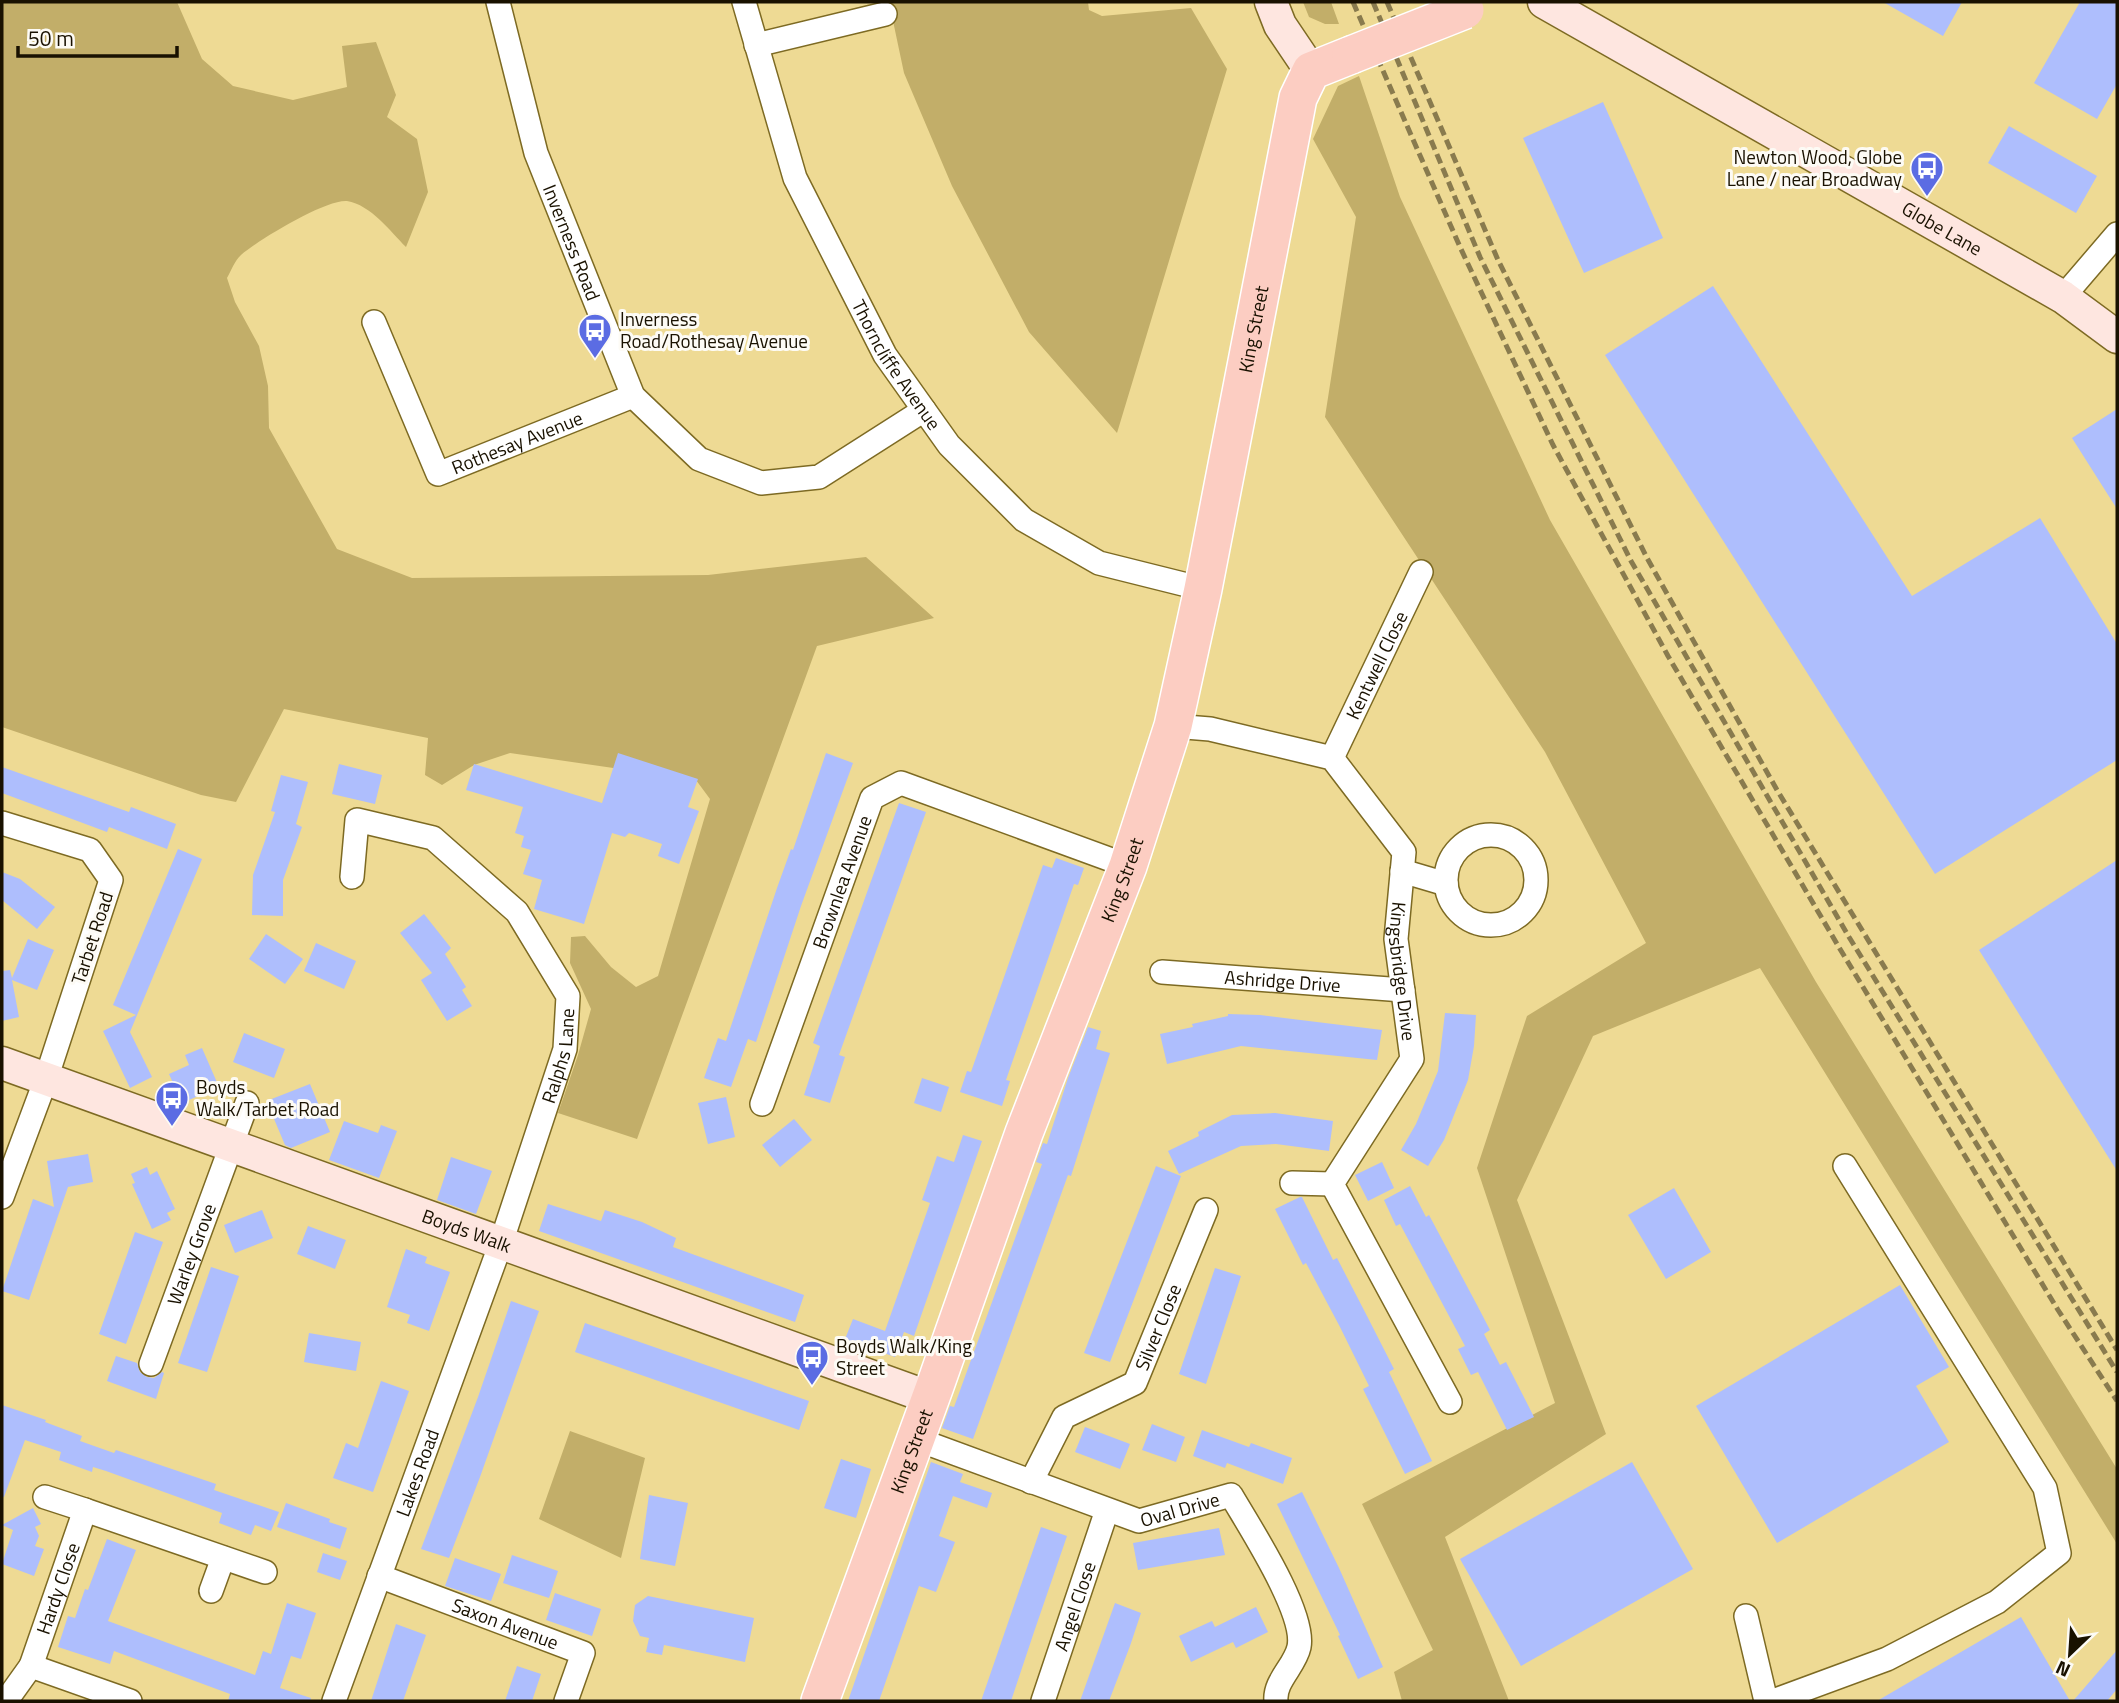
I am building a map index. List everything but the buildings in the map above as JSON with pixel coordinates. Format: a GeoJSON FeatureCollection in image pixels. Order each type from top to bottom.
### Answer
{"type":"FeatureCollection","features":[{"type":"Feature","properties":{"kind":"main road"},"geometry":{"type":"LineString","coordinates":[[1311,71],[1473,6]]}},
{"type":"Feature","properties":{"kind":"main road","name":"King Street"},"geometry":{"type":"LineString","coordinates":[[820,1701],[1024,1133],[1128,866],[1173,726],[1203,589],[1298,98],[1311,71]]}},
{"type":"Feature","properties":{"kind":"street","name":"Inverness Road"},"geometry":{"type":"LineString","coordinates":[[498,2],[536,153],[633,396],[699,459],[761,483],[818,477],[924,410]]}},
{"type":"Feature","properties":{"kind":"street","name":"Thorncliffe Avenue"},"geometry":{"type":"LineString","coordinates":[[744,2],[795,178],[885,355],[949,445],[1024,520],[1099,563],[1203,589]]}},
{"type":"Feature","properties":{"kind":"street"},"geometry":{"type":"LineString","coordinates":[[1271,2],[1280,25],[1311,71]]}},
{"type":"Feature","properties":{"kind":"street","name":"Globe Lane"},"geometry":{"type":"LineString","coordinates":[[1544,2],[2063,297],[2117,337]]}},
{"type":"Feature","properties":{"kind":"street"},"geometry":{"type":"LineString","coordinates":[[756,45],[885,14]]}},
{"type":"Feature","properties":{"kind":"street"},"geometry":{"type":"LineString","coordinates":[[2063,297],[2117,233]]}},
{"type":"Feature","properties":{"kind":"street","name":"Rothesay Avenue"},"geometry":{"type":"LineString","coordinates":[[374,322],[438,474],[633,396]]}},
{"type":"Feature","properties":{"kind":"street","name":"Kentwell Close"},"geometry":{"type":"LineString","coordinates":[[1332,758],[1421,572]]}},
{"type":"Feature","properties":{"kind":"street"},"geometry":{"type":"LineString","coordinates":[[1173,726],[1210,729],[1332,758]]}},
{"type":"Feature","properties":{"kind":"street","name":"Kingsbridge Drive"},"geometry":{"type":"LineString","coordinates":[[1332,758],[1404,852],[1396,939],[1412,1059],[1332,1184]]}},
{"type":"Feature","properties":{"kind":"street","name":"Brownlea Avenue"},"geometry":{"type":"LineString","coordinates":[[762,1104],[872,797],[901,783],[1128,866]]}},
{"type":"Feature","properties":{"kind":"street","name":"Ralphs Lane"},"geometry":{"type":"LineString","coordinates":[[352,877],[356,820],[433,838],[517,912],[568,996],[565,1049],[501,1243]]}},
{"type":"Feature","properties":{"kind":"street","name":"Tarbet Road"},"geometry":{"type":"LineString","coordinates":[[2,823],[90,850],[111,880],[46,1079]]}},
{"type":"Feature","properties":{"kind":"street"},"geometry":{"type":"LineString","coordinates":[[1402,871],[1446,884]]}},
{"type":"Feature","properties":{"kind":"street","name":"Ashridge Drive"},"geometry":{"type":"LineString","coordinates":[[1162,972],[1403,990]]}},
{"type":"Feature","properties":{"kind":"street","name":"Boyds Walk"},"geometry":{"type":"LineString","coordinates":[[2,1063],[931,1398]]}},
{"type":"Feature","properties":{"kind":"street"},"geometry":{"type":"LineString","coordinates":[[2,1197],[46,1079]]}},
{"type":"Feature","properties":{"kind":"street","name":"Warley Grove"},"geometry":{"type":"LineString","coordinates":[[151,1364],[247,1102]]}},
{"type":"Feature","properties":{"kind":"street"},"geometry":{"type":"LineString","coordinates":[[1773,1701],[1887,1658],[1997,1602],[2059,1553],[2045,1488],[1845,1166]]}},
{"type":"Feature","properties":{"kind":"street"},"geometry":{"type":"LineString","coordinates":[[1292,1183],[1332,1184],[1450,1402]]}},
{"type":"Feature","properties":{"kind":"street","name":"Silver Close"},"geometry":{"type":"LineString","coordinates":[[1031,1482],[1064,1417],[1135,1383],[1206,1210]]}},
{"type":"Feature","properties":{"kind":"street","name":"Lakes Road"},"geometry":{"type":"LineString","coordinates":[[334,1701],[501,1243]]}},
{"type":"Feature","properties":{"kind":"street","name":"Oval Drive"},"geometry":{"type":"LineString","coordinates":[[916,1439],[1139,1521],[1231,1495],[1261,1545],[1296,1615],[1299,1647],[1276,1691],[1276,1701]]}},
{"type":"Feature","properties":{"kind":"street"},"geometry":{"type":"LineString","coordinates":[[45,1497],[265,1572]]}},
{"type":"Feature","properties":{"kind":"street","name":"Hardy Close"},"geometry":{"type":"LineString","coordinates":[[6,1701],[31,1667],[85,1510]]}},
{"type":"Feature","properties":{"kind":"street","name":"Angel Close"},"geometry":{"type":"LineString","coordinates":[[1043,1701],[1107,1510]]}},
{"type":"Feature","properties":{"kind":"street"},"geometry":{"type":"LineString","coordinates":[[211,1591],[223,1558]]}},
{"type":"Feature","properties":{"kind":"street","name":"Saxon Avenue"},"geometry":{"type":"LineString","coordinates":[[379,1576],[583,1653],[566,1701]]}},
{"type":"Feature","properties":{"kind":"street"},"geometry":{"type":"LineString","coordinates":[[1746,1616],[1766,1701]]}},
{"type":"Feature","properties":{"kind":"street"},"geometry":{"type":"LineString","coordinates":[[31,1667],[130,1701]]}},
{"type":"Feature","properties":{"kind":"shaded area"},"geometry":{"type":"Polygon","coordinates":[[[2,2],[177,2],[202,59],[233,86],[293,100],[347,87],[342,46],[376,42],[396,95],[387,117],[417,139],[428,192],[406,247],[364,208],[347,201],[337,202],[292,222],[250,248],[237,260],[227,278],[235,302],[259,346],[268,386],[269,428],[337,549],[412,578],[708,575],[866,557],[934,618],[817,646],[637,1139],[558,1113],[591,1009],[570,963],[571,937],[585,936],[611,967],[636,987],[658,976],[710,799],[696,780],[510,753],[474,765],[442,785],[425,775],[428,738],[284,709],[236,802],[201,795],[2,727],[2,2]]]}},
{"type":"Feature","properties":{"kind":"shaded area"},"geometry":{"type":"Polygon","coordinates":[[[889,2],[1088,2],[1089,10],[1102,16],[1191,8],[1227,69],[1117,433],[1029,332],[952,186],[904,73],[889,2]]]}},
{"type":"Feature","properties":{"kind":"shaded area"},"geometry":{"type":"Polygon","coordinates":[[[1303,2],[1331,2],[1339,24],[1325,24],[1309,17],[1303,2]]]}},
{"type":"Feature","properties":{"kind":"shaded area"},"geometry":{"type":"Polygon","coordinates":[[[1359,76],[1400,197],[1550,520],[1816,982],[2117,1469],[2117,1544],[1760,968],[1593,1036],[1517,1200],[1606,1434],[1445,1537],[1509,1701],[1402,1701],[1394,1672],[1433,1650],[1362,1504],[1555,1403],[1477,1168],[1527,1016],[1646,943],[1545,752],[1325,417],[1356,217],[1313,139],[1338,86],[1359,76]]]}},
{"type":"Feature","properties":{"kind":"shaded area"},"geometry":{"type":"Polygon","coordinates":[[[570,1431],[645,1458],[621,1558],[539,1519],[570,1431]]]}},
{"type":"Feature","properties":{"kind":"railway"},"geometry":{"type":"LineString","coordinates":[[1353,2],[1460,247],[1553,445],[1668,656],[1840,949],[2058,1310],[2117,1401]]}},
{"type":"Feature","properties":{"kind":"railway"},"geometry":{"type":"LineString","coordinates":[[1373,2],[1480,257],[1631,561],[1849,937],[2117,1372]]}},
{"type":"Feature","properties":{"kind":"railway"},"geometry":{"type":"LineString","coordinates":[[1387,2],[1498,260],[1647,558],[1777,790],[2117,1350]]}},
{"type":"Feature","properties":{"kind":"place","name":"Newton Wood, Globe Lane / near Broadway"},"geometry":{"type":"Point","coordinates":[1927,198]}},
{"type":"Feature","properties":{"kind":"place","name":"Inverness Road/Rothesay Avenue"},"geometry":{"type":"Point","coordinates":[595,360]}},
{"type":"Feature","properties":{"kind":"place","name":"Boyds Walk/Tarbet Road"},"geometry":{"type":"Point","coordinates":[172,1128]}},
{"type":"Feature","properties":{"kind":"place","name":"Boyds Walk/King Street"},"geometry":{"type":"Point","coordinates":[812,1387]}}]}
